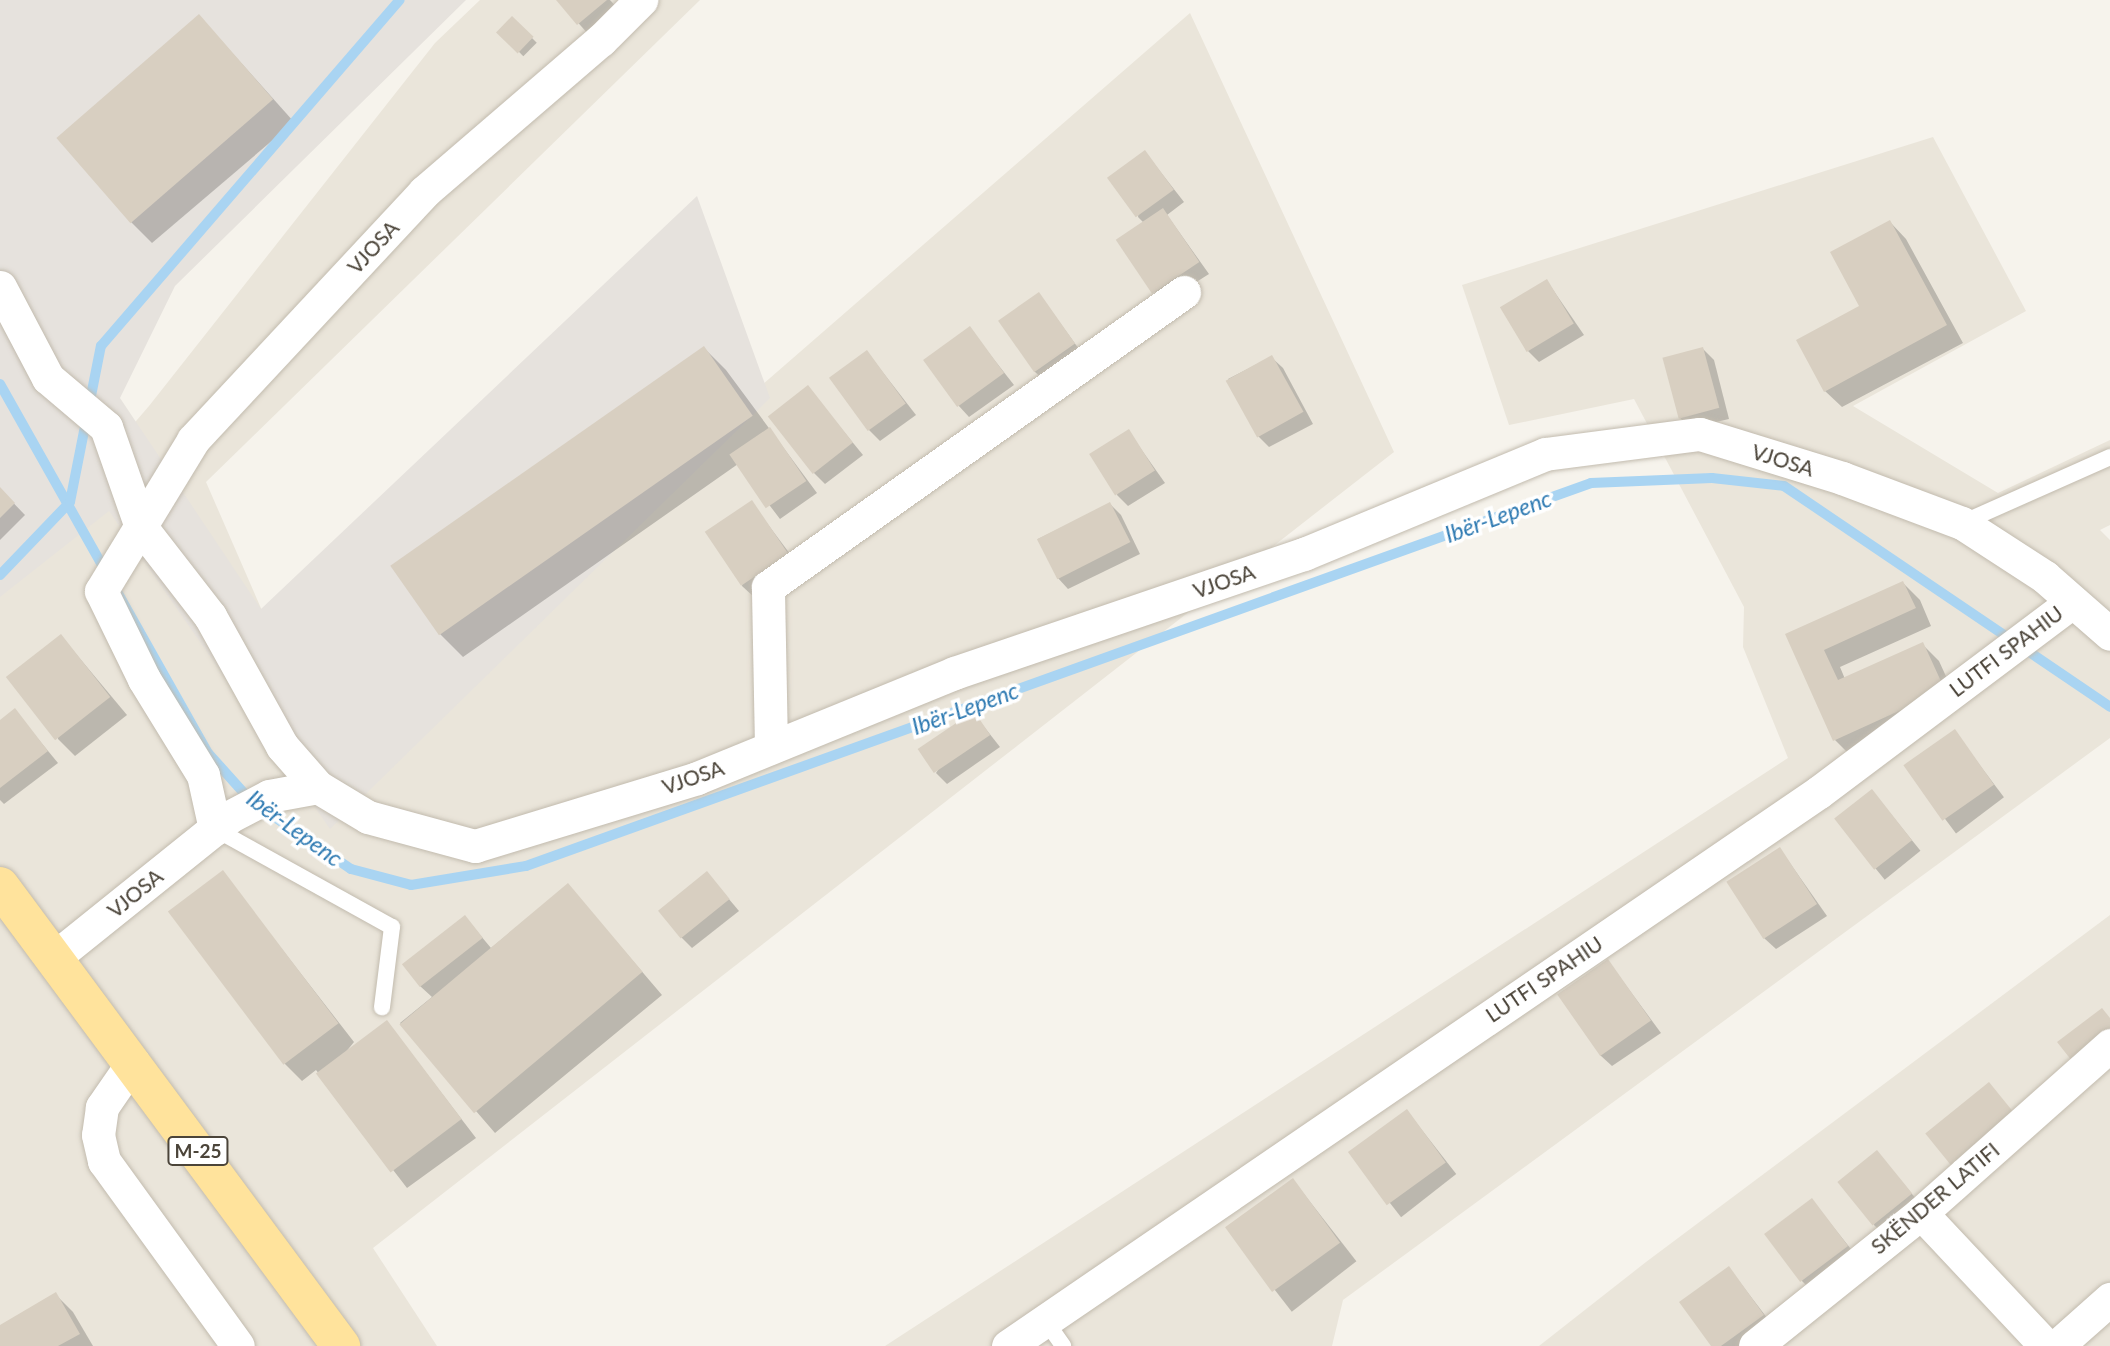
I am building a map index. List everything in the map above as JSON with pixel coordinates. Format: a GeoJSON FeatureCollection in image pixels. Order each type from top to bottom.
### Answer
{"type":"FeatureCollection","features":[{"type":"Feature","properties":{"kind":"main road","name":"M-25"},"geometry":{"type":"LineString","coordinates":[[0,886],[341,1346]]}},
{"type":"Feature","properties":{"kind":"street","name":"VJOSA"},"geometry":{"type":"LineString","coordinates":[[222,823],[203,775],[144,679],[101,591],[193,440],[424,192],[601,40],[641,0]]}},
{"type":"Feature","properties":{"kind":"street"},"geometry":{"type":"LineString","coordinates":[[0,287],[48,378],[106,427],[141,527]]}},
{"type":"Feature","properties":{"kind":"street"},"geometry":{"type":"LineString","coordinates":[[771,747],[768,587],[1184,292]]}},
{"type":"Feature","properties":{"kind":"street","name":"VJOSA"},"geometry":{"type":"LineString","coordinates":[[141,527],[210,616],[282,746],[318,788],[368,817],[475,846],[697,778],[954,673],[1304,554],[1545,454],[1700,434],[1842,478],[1962,523],[2045,577],[2110,635]]}},
{"type":"Feature","properties":{"kind":"street","name":"LUTFI SPAHIU"},"geometry":{"type":"LineString","coordinates":[[1008,1346],[1054,1333],[1819,792],[2072,602]]}},
{"type":"Feature","properties":{"kind":"street","name":"VJOSA"},"geometry":{"type":"LineString","coordinates":[[55,957],[222,823],[269,796],[318,788]]}},
{"type":"Feature","properties":{"kind":"street","name":"SKËNDER LATIFI"},"geometry":{"type":"LineString","coordinates":[[1755,1346],[1921,1213],[2110,1045]]}},
{"type":"Feature","properties":{"kind":"street"},"geometry":{"type":"LineString","coordinates":[[133,1062],[102,1107],[98,1135],[104,1161],[238,1346]]}},
{"type":"Feature","properties":{"kind":"street"},"geometry":{"type":"LineString","coordinates":[[1921,1213],[2046,1346]]}},
{"type":"Feature","properties":{"kind":"street"},"geometry":{"type":"LineString","coordinates":[[2057,1346],[2110,1299]]}},
{"type":"Feature","properties":{"kind":"lane"},"geometry":{"type":"LineString","coordinates":[[1962,523],[2110,457]]}},
{"type":"Feature","properties":{"kind":"lane"},"geometry":{"type":"LineString","coordinates":[[222,823],[392,927],[382,1007]]}},
{"type":"Feature","properties":{"kind":"shaded area"},"geometry":{"type":"Polygon","coordinates":[[[0,0],[466,0],[175,286],[120,398],[261,609],[697,196],[770,398],[330,829],[109,511],[0,597],[0,0]]]}},
{"type":"Feature","properties":{"kind":"shaded area"},"geometry":{"type":"Polygon","coordinates":[[[480,0],[700,0],[206,482],[328,762],[1190,13],[1394,452],[373,1248],[437,1346],[0,1346],[0,579],[149,406],[435,43],[480,0]]]}},
{"type":"Feature","properties":{"kind":"shaded area"},"geometry":{"type":"Polygon","coordinates":[[[1933,137],[2026,311],[1853,406],[1998,493],[2110,440],[2110,525],[2100,530],[2110,540],[2110,738],[1343,1300],[1332,1346],[885,1346],[1788,758],[1743,647],[1744,607],[1634,399],[1509,425],[1462,285],[1933,137]]]}},
{"type":"Feature","properties":{"kind":"shaded area"},"geometry":{"type":"Polygon","coordinates":[[[2110,915],[2110,1346],[1539,1346],[1646,1262],[2110,915]]]}},
{"type":"Feature","properties":{"kind":"building"},"geometry":{"type":"Polygon","coordinates":[[[556,0],[607,0],[577,25],[556,0]]]}},
{"type":"Feature","properties":{"kind":"building"},"geometry":{"type":"Polygon","coordinates":[[[199,14],[273,99],[130,223],[56,138],[199,14]]]}},
{"type":"Feature","properties":{"kind":"building"},"geometry":{"type":"Polygon","coordinates":[[[512,16],[534,37],[518,53],[496,33],[512,16]]]}},
{"type":"Feature","properties":{"kind":"building"},"geometry":{"type":"Polygon","coordinates":[[[1145,150],[1174,190],[1136,217],[1107,178],[1145,150]]]}},
{"type":"Feature","properties":{"kind":"building"},"geometry":{"type":"Polygon","coordinates":[[[1163,208],[1199,262],[1152,294],[1116,240],[1163,208]]]}},
{"type":"Feature","properties":{"kind":"building"},"geometry":{"type":"Polygon","coordinates":[[[1890,220],[1947,325],[1824,392],[1796,340],[1859,306],[1830,252],[1890,220]]]}},
{"type":"Feature","properties":{"kind":"building"},"geometry":{"type":"Polygon","coordinates":[[[1547,279],[1574,324],[1527,352],[1500,307],[1547,279]]]}},
{"type":"Feature","properties":{"kind":"building"},"geometry":{"type":"Polygon","coordinates":[[[1039,292],[1075,344],[1034,372],[998,321],[1039,292]]]}},
{"type":"Feature","properties":{"kind":"building"},"geometry":{"type":"Polygon","coordinates":[[[970,326],[1004,373],[957,407],[923,360],[970,326]]]}},
{"type":"Feature","properties":{"kind":"building"},"geometry":{"type":"Polygon","coordinates":[[[704,346],[753,416],[439,635],[390,566],[704,346]]]}},
{"type":"Feature","properties":{"kind":"building"},"geometry":{"type":"Polygon","coordinates":[[[1703,347],[1719,408],[1679,419],[1662,358],[1703,347]]]}},
{"type":"Feature","properties":{"kind":"building"},"geometry":{"type":"Polygon","coordinates":[[[867,350],[906,403],[868,431],[829,378],[867,350]]]}},
{"type":"Feature","properties":{"kind":"building"},"geometry":{"type":"Polygon","coordinates":[[[1272,355],[1304,412],[1257,438],[1226,381],[1272,355]]]}},
{"type":"Feature","properties":{"kind":"building"},"geometry":{"type":"Polygon","coordinates":[[[808,385],[853,443],[813,474],[768,416],[808,385]]]}},
{"type":"Feature","properties":{"kind":"building"},"geometry":{"type":"Polygon","coordinates":[[[770,427],[806,481],[766,508],[729,454],[770,427]]]}},
{"type":"Feature","properties":{"kind":"building"},"geometry":{"type":"Polygon","coordinates":[[[1129,429],[1155,471],[1115,495],[1089,454],[1129,429]]]}},
{"type":"Feature","properties":{"kind":"building"},"geometry":{"type":"Polygon","coordinates":[[[0,487],[15,503],[0,518],[0,487]]]}},
{"type":"Feature","properties":{"kind":"building"},"geometry":{"type":"Polygon","coordinates":[[[752,500],[788,554],[741,586],[705,532],[752,500]]]}},
{"type":"Feature","properties":{"kind":"building"},"geometry":{"type":"Polygon","coordinates":[[[1110,502],[1130,542],[1057,579],[1037,539],[1110,502]]]}},
{"type":"Feature","properties":{"kind":"building"},"geometry":{"type":"Polygon","coordinates":[[[1903,581],[1916,608],[1824,650],[1838,680],[1923,642],[1945,690],[1833,741],[1785,634],[1903,581]]]}},
{"type":"Feature","properties":{"kind":"building"},"geometry":{"type":"Polygon","coordinates":[[[61,634],[110,697],[55,740],[6,677],[61,634]]]}},
{"type":"Feature","properties":{"kind":"building"},"geometry":{"type":"Polygon","coordinates":[[[15,708],[48,751],[0,788],[0,720],[15,708]]]}},
{"type":"Feature","properties":{"kind":"building"},"geometry":{"type":"Polygon","coordinates":[[[974,711],[990,735],[934,773],[918,749],[974,711]]]}},
{"type":"Feature","properties":{"kind":"building"},"geometry":{"type":"Polygon","coordinates":[[[1955,729],[1994,785],[1942,821],[1903,765],[1955,729]]]}},
{"type":"Feature","properties":{"kind":"building"},"geometry":{"type":"Polygon","coordinates":[[[1872,789],[1912,840],[1874,870],[1834,819],[1872,789]]]}},
{"type":"Feature","properties":{"kind":"building"},"geometry":{"type":"Polygon","coordinates":[[[1780,847],[1817,904],[1763,939],[1726,882],[1780,847]]]}},
{"type":"Feature","properties":{"kind":"building"},"geometry":{"type":"Polygon","coordinates":[[[223,870],[339,1023],[283,1065],[168,912],[223,870]]]}},
{"type":"Feature","properties":{"kind":"building"},"geometry":{"type":"Polygon","coordinates":[[[707,871],[730,899],[681,939],[658,911],[707,871]]]}},
{"type":"Feature","properties":{"kind":"building"},"geometry":{"type":"Polygon","coordinates":[[[568,883],[643,972],[474,1113],[399,1024],[568,883]]]}},
{"type":"Feature","properties":{"kind":"building"},"geometry":{"type":"Polygon","coordinates":[[[465,915],[483,938],[420,987],[402,964],[465,915]]]}},
{"type":"Feature","properties":{"kind":"building"},"geometry":{"type":"Polygon","coordinates":[[[1608,959],[1651,1020],[1600,1056],[1557,995],[1608,959]]]}},
{"type":"Feature","properties":{"kind":"building"},"geometry":{"type":"Polygon","coordinates":[[[2102,1008],[2110,1018],[2110,1031],[2072,1061],[2057,1042],[2102,1008]]]}},
{"type":"Feature","properties":{"kind":"building"},"geometry":{"type":"Polygon","coordinates":[[[387,1020],[462,1119],[391,1173],[316,1074],[387,1020]]]}},
{"type":"Feature","properties":{"kind":"building"},"geometry":{"type":"Polygon","coordinates":[[[1989,1082],[2018,1118],[1954,1169],[1925,1134],[1989,1082]]]}},
{"type":"Feature","properties":{"kind":"building"},"geometry":{"type":"Polygon","coordinates":[[[1407,1109],[1446,1162],[1387,1205],[1348,1152],[1407,1109]]]}},
{"type":"Feature","properties":{"kind":"building"},"geometry":{"type":"Polygon","coordinates":[[[1877,1150],[1912,1194],[1873,1226],[1837,1182],[1877,1150]]]}},
{"type":"Feature","properties":{"kind":"building"},"geometry":{"type":"Polygon","coordinates":[[[1293,1178],[1340,1243],[1272,1292],[1225,1227],[1293,1178]]]}},
{"type":"Feature","properties":{"kind":"building"},"geometry":{"type":"Polygon","coordinates":[[[1812,1198],[1848,1246],[1800,1282],[1764,1234],[1812,1198]]]}},
{"type":"Feature","properties":{"kind":"building"},"geometry":{"type":"Polygon","coordinates":[[[1729,1266],[1764,1315],[1721,1346],[1711,1346],[1679,1302],[1729,1266]]]}},
{"type":"Feature","properties":{"kind":"building"},"geometry":{"type":"Polygon","coordinates":[[[56,1292],[80,1334],[58,1346],[0,1346],[0,1325],[56,1292]]]}},
{"type":"Feature","properties":{"kind":"waterway"},"geometry":{"type":"LineString","coordinates":[[0,575],[70,502],[101,346],[400,0]]}},
{"type":"Feature","properties":{"kind":"waterway","name":"Ibër-Lepenc"},"geometry":{"type":"LineString","coordinates":[[0,384],[208,753],[251,801],[351,869],[411,885],[526,866],[1591,483],[1712,478],[1784,486],[2110,707]]}}]}
